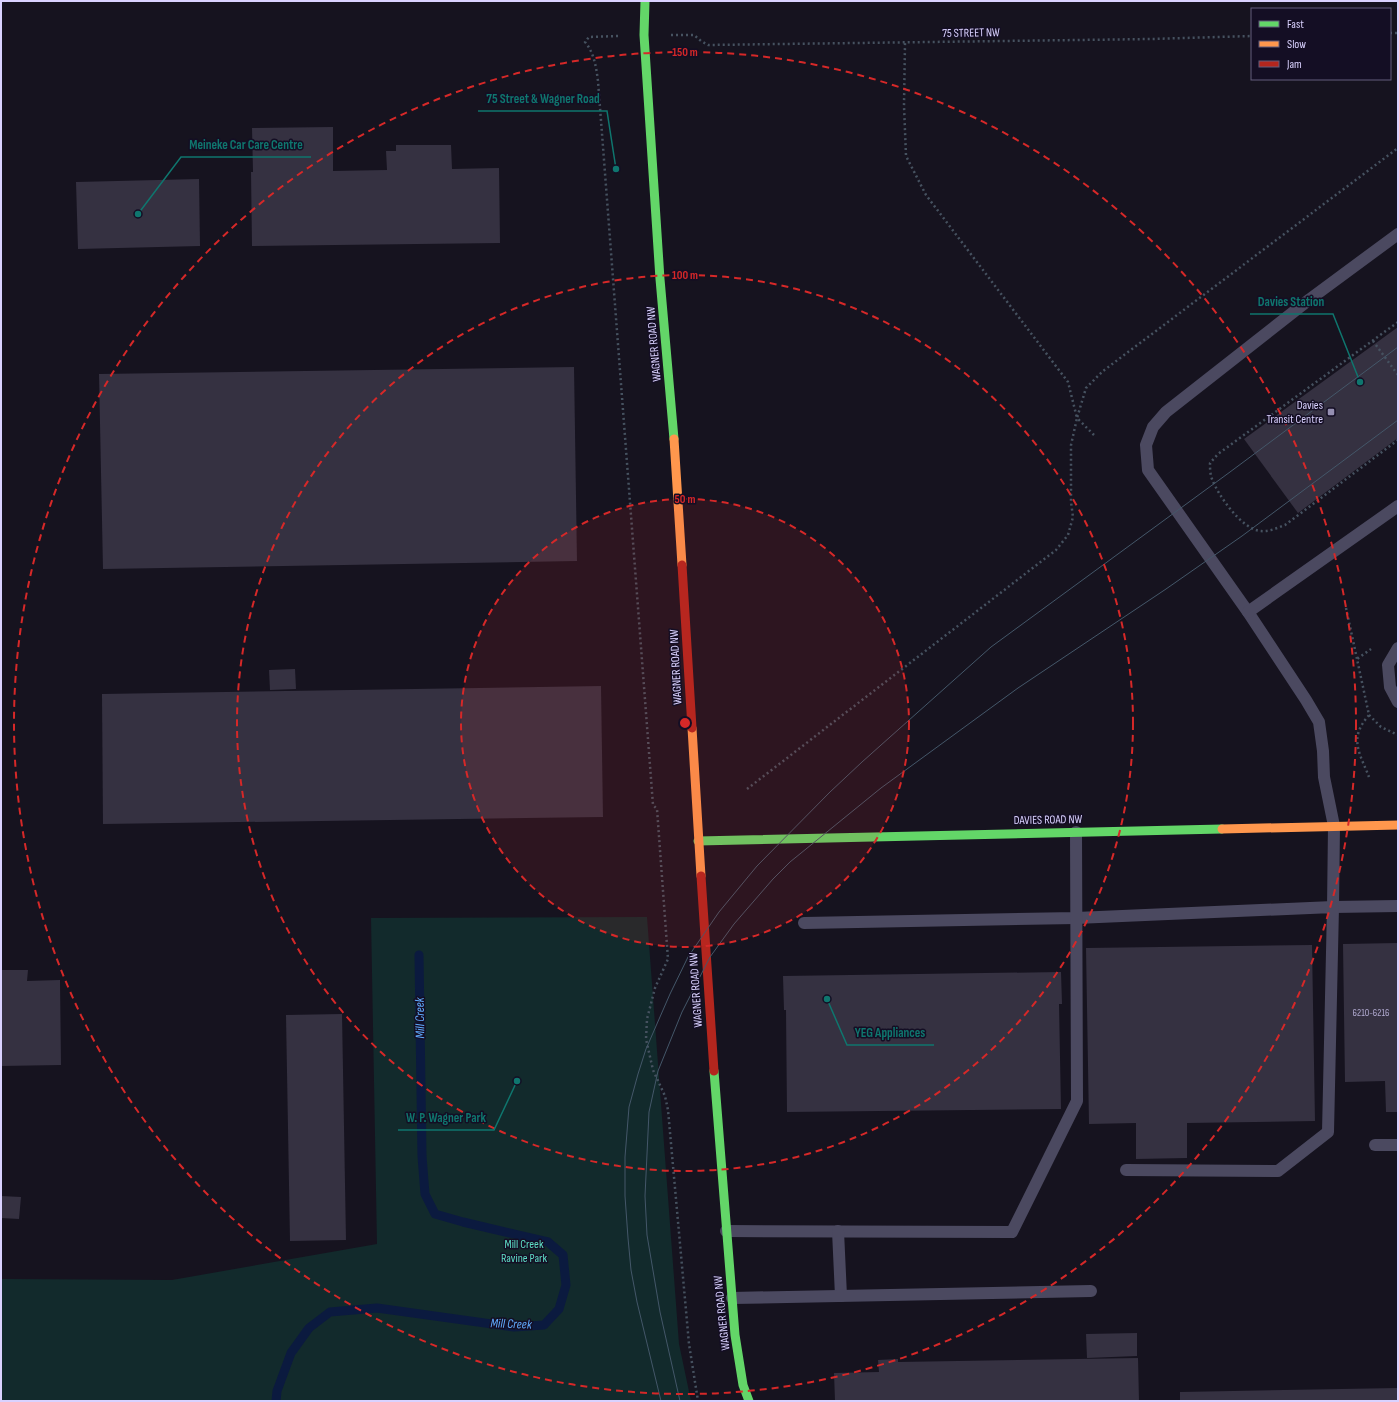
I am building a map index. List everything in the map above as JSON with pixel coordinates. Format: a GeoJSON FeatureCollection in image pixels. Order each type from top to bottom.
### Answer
{"type":"FeatureCollection","features":[{"type":"Feature","properties":{"kind":"street","name":"WAGNER ROAD NW"},"geometry":{"type":"LineString","coordinates":[[645,1],[645,43],[660,279],[675,460],[709,1012],[735,1335],[743,1385],[749,1401]]}},
{"type":"Feature","properties":{"kind":"street","name":"DAVIES ROAD NW"},"geometry":{"type":"LineString","coordinates":[[698,841],[1398,825]]}},
{"type":"Feature","properties":{"kind":"lane"},"geometry":{"type":"LineString","coordinates":[[1126,1170],[1278,1171],[1328,1132],[1334,826],[1324,778],[1323,751],[1318,722],[1306,700],[1248,612],[1148,470],[1146,445],[1153,427],[1166,412],[1310,299],[1398,234]]}},
{"type":"Feature","properties":{"kind":"lane"},"geometry":{"type":"LineString","coordinates":[[1248,612],[1398,506]]}},
{"type":"Feature","properties":{"kind":"lane"},"geometry":{"type":"LineString","coordinates":[[1398,648],[1388,665],[1390,687],[1398,702]]}},
{"type":"Feature","properties":{"kind":"lane"},"geometry":{"type":"LineString","coordinates":[[726,1231],[1012,1232],[1076,1101],[1076,832]]}},
{"type":"Feature","properties":{"kind":"lane"},"geometry":{"type":"LineString","coordinates":[[804,923],[1076,918],[1333,907],[1398,906]]}},
{"type":"Feature","properties":{"kind":"lane"},"geometry":{"type":"LineString","coordinates":[[1375,1146],[1398,1145]]}},
{"type":"Feature","properties":{"kind":"lane"},"geometry":{"type":"LineString","coordinates":[[838,1231],[841,1296]]}},
{"type":"Feature","properties":{"kind":"lane"},"geometry":{"type":"LineString","coordinates":[[732,1298],[1091,1291]]}},
{"type":"Feature","properties":{"kind":"path","name":"75 STREET NW"},"geometry":{"type":"LineString","coordinates":[[694,35],[708,45],[905,43],[1251,36]]}},
{"type":"Feature","properties":{"kind":"path"},"geometry":{"type":"LineString","coordinates":[[589,36],[585,42],[590,48],[596,64],[598,81],[653,805],[657,809],[668,959],[655,988],[647,1019],[646,1038],[653,1070],[666,1096],[689,1344],[698,1401]]}},
{"type":"Feature","properties":{"kind":"path"},"geometry":{"type":"LineString","coordinates":[[905,43],[904,106],[906,156],[926,195],[1068,382],[1077,418],[1094,436]]}},
{"type":"Feature","properties":{"kind":"path"},"geometry":{"type":"LineString","coordinates":[[747,789],[1056,550],[1068,535],[1073,517],[1071,502],[1071,445],[1077,418],[1086,388],[1103,371],[1398,148]]}},
{"type":"Feature","properties":{"kind":"path"},"geometry":{"type":"LineString","coordinates":[[1398,322],[1218,454],[1210,463],[1211,476],[1217,490],[1239,519],[1248,526],[1260,531],[1272,530],[1285,524],[1398,440]]}},
{"type":"Feature","properties":{"kind":"path"},"geometry":{"type":"LineString","coordinates":[[1373,341],[1398,375]]}},
{"type":"Feature","properties":{"kind":"path"},"geometry":{"type":"LineString","coordinates":[[1346,608],[1369,715],[1381,727],[1398,735]]}},
{"type":"Feature","properties":{"kind":"path"},"geometry":{"type":"LineString","coordinates":[[1357,659],[1375,647]]}},
{"type":"Feature","properties":{"kind":"path"},"geometry":{"type":"LineString","coordinates":[[1369,715],[1359,730],[1357,738],[1360,755],[1369,777]]}},
{"type":"Feature","properties":{"kind":"green space","name":"Mill Creek Ravine Park"},"geometry":{"type":"Polygon","coordinates":[[[647,917],[679,1344],[691,1401],[1,1401],[1,1279],[172,1280],[377,1244],[371,918],[647,917]]]}},
{"type":"Feature","properties":{"kind":"building"},"geometry":{"type":"Polygon","coordinates":[[[333,127],[333,171],[387,170],[386,151],[396,151],[396,145],[451,145],[452,169],[499,168],[500,243],[252,246],[252,128],[333,127]]]}},
{"type":"Feature","properties":{"kind":"building"},"geometry":{"type":"Polygon","coordinates":[[[199,179],[200,246],[78,249],[76,182],[199,179]]]}},
{"type":"Feature","properties":{"kind":"building"},"geometry":{"type":"Polygon","coordinates":[[[1398,327],[1398,438],[1298,513],[1244,439],[1398,327]]]}},
{"type":"Feature","properties":{"kind":"building"},"geometry":{"type":"Polygon","coordinates":[[[574,367],[577,561],[103,569],[99,374],[574,367]]]}},
{"type":"Feature","properties":{"kind":"building"},"geometry":{"type":"Polygon","coordinates":[[[295,669],[296,689],[270,690],[269,670],[295,669]]]}},
{"type":"Feature","properties":{"kind":"building"},"geometry":{"type":"Polygon","coordinates":[[[601,686],[603,817],[103,824],[102,694],[601,686]]]}},
{"type":"Feature","properties":{"kind":"building"},"geometry":{"type":"Polygon","coordinates":[[[1398,943],[1398,1112],[1386,1112],[1385,1081],[1345,1082],[1343,944],[1398,943]]]}},
{"type":"Feature","properties":{"kind":"building"},"geometry":{"type":"Polygon","coordinates":[[[1312,945],[1315,1121],[1187,1123],[1187,1158],[1136,1159],[1136,1123],[1089,1124],[1086,948],[1312,945]]]}},
{"type":"Feature","properties":{"kind":"building"},"geometry":{"type":"Polygon","coordinates":[[[1,970],[28,970],[27,981],[60,980],[61,1065],[1,1066],[1,970]]]}},
{"type":"Feature","properties":{"kind":"building"},"geometry":{"type":"Polygon","coordinates":[[[1061,972],[1062,1004],[1059,1004],[1061,1109],[787,1112],[786,1010],[784,1010],[783,976],[1061,972]]]}},
{"type":"Feature","properties":{"kind":"building"},"geometry":{"type":"Polygon","coordinates":[[[342,1014],[346,1240],[290,1241],[286,1015],[342,1014]]]}},
{"type":"Feature","properties":{"kind":"building"},"geometry":{"type":"Polygon","coordinates":[[[1,1196],[21,1197],[19,1219],[1,1218],[1,1196]]]}},
{"type":"Feature","properties":{"kind":"building"},"geometry":{"type":"Polygon","coordinates":[[[1137,1333],[1137,1356],[1087,1358],[1086,1334],[1137,1333]]]}},
{"type":"Feature","properties":{"kind":"building"},"geometry":{"type":"Polygon","coordinates":[[[1138,1358],[1139,1401],[835,1401],[834,1373],[879,1372],[878,1360],[898,1359],[898,1362],[1138,1358]]]}},
{"type":"Feature","properties":{"kind":"building"},"geometry":{"type":"Polygon","coordinates":[[[1398,1388],[1398,1401],[1180,1401],[1180,1392],[1398,1388]]]}},
{"type":"Feature","properties":{"kind":"waterway","name":"Mill Creek"},"geometry":{"type":"LineString","coordinates":[[276,1401],[277,1391],[291,1353],[309,1328],[330,1312],[377,1308],[514,1327],[544,1325],[559,1309],[566,1285],[563,1255],[548,1242],[435,1214],[425,1194],[422,1156],[419,955]]}},
{"type":"Feature","properties":{"kind":"tram line"},"geometry":{"type":"LineString","coordinates":[[661,1401],[637,1302],[631,1270],[625,1196],[625,1157],[629,1107],[646,1049],[670,994],[688,957],[719,912],[757,866],[830,792],[991,647],[1398,347]]}},
{"type":"Feature","properties":{"kind":"tram line"},"geometry":{"type":"LineString","coordinates":[[680,1401],[660,1312],[647,1235],[645,1196],[649,1112],[658,1071],[682,1012],[710,957],[734,924],[773,879],[790,862],[881,788],[1018,688],[1242,536],[1398,420]]}},
{"type":"Feature","properties":{"kind":"traffic: fast"},"geometry":{"type":"LineString","coordinates":[[645,1],[644,35],[660,279],[674,439]]}},
{"type":"Feature","properties":{"kind":"traffic: fast"},"geometry":{"type":"LineString","coordinates":[[698,841],[1222,829]]}},
{"type":"Feature","properties":{"kind":"traffic: fast"},"geometry":{"type":"LineString","coordinates":[[714,1071],[735,1335],[743,1385],[749,1401]]}},
{"type":"Feature","properties":{"kind":"traffic: slow"},"geometry":{"type":"LineString","coordinates":[[674,439],[682,565]]}},
{"type":"Feature","properties":{"kind":"traffic: slow"},"geometry":{"type":"LineString","coordinates":[[692,728],[701,876]]}},
{"type":"Feature","properties":{"kind":"traffic: slow"},"geometry":{"type":"LineString","coordinates":[[1222,829],[1398,825]]}},
{"type":"Feature","properties":{"kind":"traffic: jam"},"geometry":{"type":"LineString","coordinates":[[682,565],[692,728]]}},
{"type":"Feature","properties":{"kind":"traffic: jam"},"geometry":{"type":"LineString","coordinates":[[701,876],[714,1071]]}},
{"type":"Feature","properties":{"kind":"place","name":"75 Street & Wagner Road"},"geometry":{"type":"Point","coordinates":[616,169]}},
{"type":"Feature","properties":{"kind":"place","name":"Meineke Car Care Centre"},"geometry":{"type":"Point","coordinates":[138,214]}},
{"type":"Feature","properties":{"kind":"place","name":"Davies Station"},"geometry":{"type":"Point","coordinates":[1360,382]}},
{"type":"Feature","properties":{"kind":"place","name":"Davies Transit Centre"},"geometry":{"type":"Point","coordinates":[1331,412]}},
{"type":"Feature","properties":{"kind":"place","name":"YEG Appliances"},"geometry":{"type":"Point","coordinates":[827,999]}},
{"type":"Feature","properties":{"kind":"place","name":"W. P. Wagner Park"},"geometry":{"type":"Point","coordinates":[517,1081]}}]}
